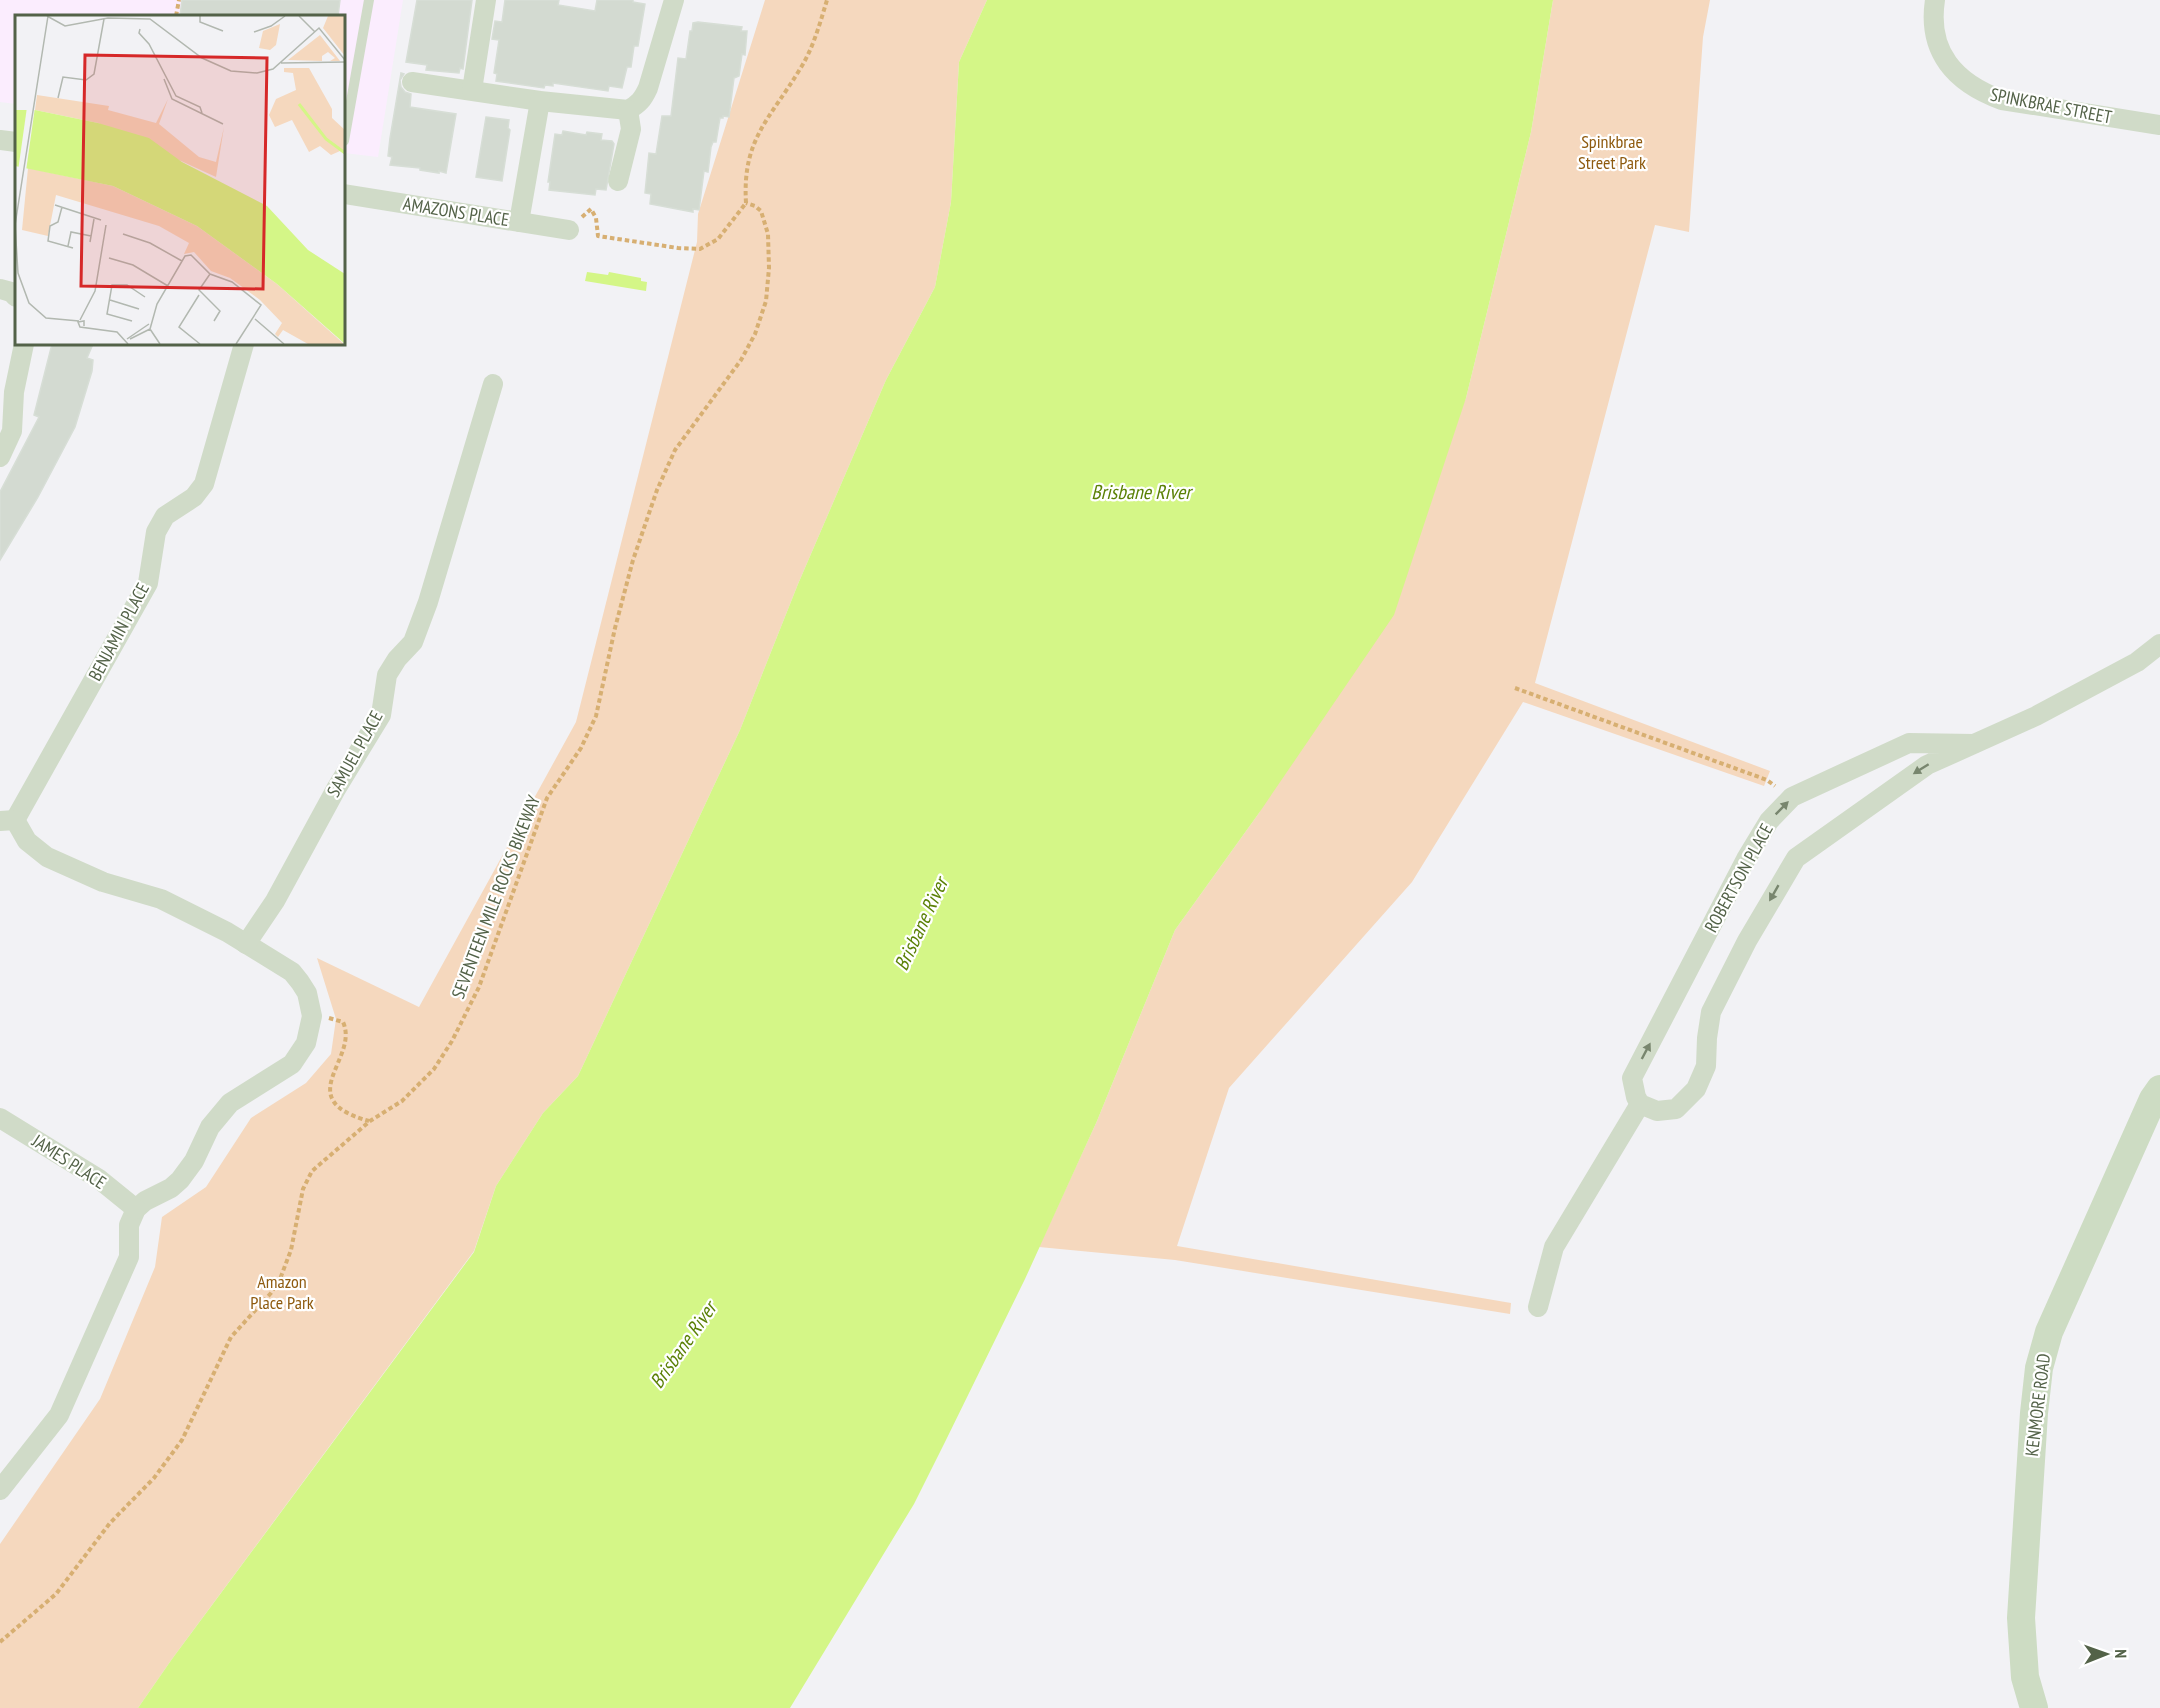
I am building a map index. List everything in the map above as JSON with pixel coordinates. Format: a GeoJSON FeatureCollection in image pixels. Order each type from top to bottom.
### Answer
{"type":"FeatureCollection","features":[{"type":"Feature","properties":{"kind":"street"},"geometry":{"type":"LineString","coordinates":[[472,90],[486,0]]}},
{"type":"Feature","properties":{"kind":"street"},"geometry":{"type":"LineString","coordinates":[[412,82],[540,101],[628,110],[643,99],[648,88],[674,0]]}},
{"type":"Feature","properties":{"kind":"street","name":"SPINKBRAE STREET"},"geometry":{"type":"LineString","coordinates":[[1935,0],[1932,17],[1935,38],[1943,59],[1959,76],[1976,89],[2002,100],[2160,126]]}},
{"type":"Feature","properties":{"kind":"street"},"geometry":{"type":"LineString","coordinates":[[519,222],[540,101]]}},
{"type":"Feature","properties":{"kind":"street"},"geometry":{"type":"LineString","coordinates":[[618,181],[631,129],[628,110]]}},
{"type":"Feature","properties":{"kind":"street"},"geometry":{"type":"LineString","coordinates":[[0,140],[15,142]]}},
{"type":"Feature","properties":{"kind":"street","name":"AMAZONS PLACE"},"geometry":{"type":"LineString","coordinates":[[345,194],[569,230]]}},
{"type":"Feature","properties":{"kind":"street"},"geometry":{"type":"LineString","coordinates":[[0,289],[11,292],[15,296]]}},
{"type":"Feature","properties":{"kind":"street"},"geometry":{"type":"LineString","coordinates":[[0,457],[12,431],[14,392],[24,345]]}},
{"type":"Feature","properties":{"kind":"street","name":"BENJAMIN PLACE"},"geometry":{"type":"LineString","coordinates":[[8,820],[148,583],[156,532],[160,524],[165,516],[194,496],[204,484],[244,345]]}},
{"type":"Feature","properties":{"kind":"street","name":"SAMUEL PLACE"},"geometry":{"type":"LineString","coordinates":[[246,944],[275,901],[336,789],[381,715],[387,675],[397,659],[413,642],[428,602],[493,384]]}},
{"type":"Feature","properties":{"kind":"street","name":"ROBERTSON PLACE"},"geometry":{"type":"LineString","coordinates":[[1974,744],[1909,742],[1792,797],[1769,821],[1746,859],[1632,1078],[1640,1104],[1658,1111],[1676,1109],[1696,1089],[1706,1066],[1711,1012],[1747,940],[1796,858],[1927,765],[1974,744],[2036,716],[2126,667],[2160,644]]}},
{"type":"Feature","properties":{"kind":"street"},"geometry":{"type":"LineString","coordinates":[[0,1490],[58,1415],[129,1257],[129,1225],[135,1209],[145,1201],[171,1188],[180,1180],[194,1161],[210,1126],[230,1103],[292,1064],[306,1043],[312,1016],[306,993],[292,972],[227,932],[161,900],[103,882],[47,857],[27,841],[8,820]]}},
{"type":"Feature","properties":{"kind":"street","name":"KENMORE ROAD"},"geometry":{"type":"LineString","coordinates":[[2034,1708],[2025,1677],[2021,1618],[2039,1368],[2049,1332],[2160,1089]]}},
{"type":"Feature","properties":{"kind":"street"},"geometry":{"type":"LineString","coordinates":[[1538,1307],[1554,1247],[1640,1104]]}},
{"type":"Feature","properties":{"kind":"street","name":"JAMES PLACE"},"geometry":{"type":"LineString","coordinates":[[0,1118],[99,1179],[135,1209]]}},
{"type":"Feature","properties":{"kind":"lane"},"geometry":{"type":"LineString","coordinates":[[345,135],[369,0]]}},
{"type":"Feature","properties":{"kind":"path"},"geometry":{"type":"LineString","coordinates":[[176,15],[178,0]]}},
{"type":"Feature","properties":{"kind":"path"},"geometry":{"type":"LineString","coordinates":[[569,230],[591,209],[596,218],[598,236],[700,249],[718,239],[746,203],[748,166],[754,140],[802,67],[827,0]]}},
{"type":"Feature","properties":{"kind":"path","name":"SEVENTEEN MILE ROCKS BIKEWAY"},"geometry":{"type":"LineString","coordinates":[[0,1642],[56,1594],[110,1523],[154,1478],[182,1440],[231,1337],[271,1293],[280,1279],[291,1250],[307,1178],[321,1162],[370,1121],[402,1101],[434,1070],[452,1041],[479,987],[547,798],[581,748],[596,716],[615,628],[633,560],[657,490],[675,450],[741,360],[754,334],[766,301],[769,268],[768,234],[761,211],[746,203]]}},
{"type":"Feature","properties":{"kind":"path"},"geometry":{"type":"LineString","coordinates":[[1515,688],[1767,780],[1792,797]]}},
{"type":"Feature","properties":{"kind":"path"},"geometry":{"type":"LineString","coordinates":[[312,1016],[343,1022],[346,1029],[345,1040],[331,1079],[330,1089],[333,1100],[340,1108],[355,1117],[370,1121]]}},
{"type":"Feature","properties":{"kind":"shaded area"},"geometry":{"type":"Polygon","coordinates":[[[0,0],[403,0],[378,157],[345,153],[345,15],[15,15],[15,104],[0,102],[0,0]]]}},
{"type":"Feature","properties":{"kind":"green space","name":"Amazon Place Park"},"geometry":{"type":"Polygon","coordinates":[[[765,0],[987,0],[959,62],[951,202],[935,287],[886,380],[798,584],[740,730],[578,1076],[543,1113],[496,1186],[474,1251],[138,1708],[0,1708],[0,1544],[100,1399],[155,1267],[162,1217],[206,1187],[251,1118],[306,1083],[331,1054],[336,1019],[317,958],[419,1007],[576,722],[697,242],[698,214],[765,0]]]}},
{"type":"Feature","properties":{"kind":"green space","name":"Spinkbrae Street Park"},"geometry":{"type":"Polygon","coordinates":[[[1553,0],[1710,0],[1703,37],[1689,232],[1655,225],[1535,683],[1770,771],[1764,786],[1523,702],[1412,882],[1229,1088],[1177,1246],[1511,1303],[1510,1314],[1175,1260],[1039,1247],[1097,1121],[1175,930],[1259,813],[1466,398],[1531,132],[1553,0]]]}},
{"type":"Feature","properties":{"kind":"water","name":"Brisbane River"},"geometry":{"type":"Polygon","coordinates":[[[987,0],[1553,0],[1531,132],[1466,398],[1394,615],[1259,813],[1175,930],[1097,1121],[1025,1279],[945,1442],[914,1504],[790,1708],[138,1708],[474,1252],[496,1186],[543,1113],[578,1076],[740,730],[798,584],[886,380],[935,287],[951,202],[959,62],[987,0]]]}},
{"type":"Feature","properties":{"kind":"water"},"geometry":{"type":"Polygon","coordinates":[[[587,272],[608,275],[609,272],[641,278],[641,281],[647,282],[646,291],[585,281],[587,272]]]}},
{"type":"Feature","properties":{"kind":"building"},"geometry":{"type":"Polygon","coordinates":[[[182,0],[340,0],[338,15],[180,15],[182,0]]]}},
{"type":"Feature","properties":{"kind":"building"},"geometry":{"type":"Polygon","coordinates":[[[417,0],[472,0],[463,69],[460,68],[459,73],[426,70],[427,65],[406,62],[417,0]]]}},
{"type":"Feature","properties":{"kind":"building"},"geometry":{"type":"Polygon","coordinates":[[[505,0],[559,0],[558,5],[595,11],[597,0],[633,0],[633,2],[645,4],[638,46],[634,46],[631,67],[627,67],[622,88],[609,86],[608,91],[553,83],[553,86],[545,85],[544,88],[496,81],[497,74],[494,73],[499,40],[492,39],[495,21],[502,22],[505,0]]]}},
{"type":"Feature","properties":{"kind":"building"},"geometry":{"type":"Polygon","coordinates":[[[693,23],[742,27],[741,31],[747,31],[745,55],[742,54],[739,76],[734,78],[729,117],[720,118],[716,142],[713,142],[711,147],[708,172],[704,171],[699,210],[693,209],[693,212],[650,204],[651,194],[645,193],[649,153],[656,154],[662,116],[671,116],[678,58],[686,59],[690,31],[692,31],[693,23]]]}},
{"type":"Feature","properties":{"kind":"building"},"geometry":{"type":"Polygon","coordinates":[[[401,73],[404,74],[400,80],[401,87],[405,92],[411,94],[410,107],[456,114],[446,173],[390,165],[392,157],[388,156],[390,138],[401,73]]]}},
{"type":"Feature","properties":{"kind":"building"},"geometry":{"type":"Polygon","coordinates":[[[486,117],[509,120],[510,130],[502,181],[476,177],[486,117]]]}},
{"type":"Feature","properties":{"kind":"building"},"geometry":{"type":"Polygon","coordinates":[[[563,131],[586,135],[587,132],[602,134],[601,140],[612,141],[614,144],[606,190],[596,189],[595,195],[549,190],[550,182],[548,182],[555,134],[562,135],[563,131]]]}},
{"type":"Feature","properties":{"kind":"building"},"geometry":{"type":"Polygon","coordinates":[[[52,345],[93,345],[87,358],[93,360],[92,371],[75,427],[38,497],[0,560],[0,492],[39,417],[34,415],[52,345]]]}}]}
